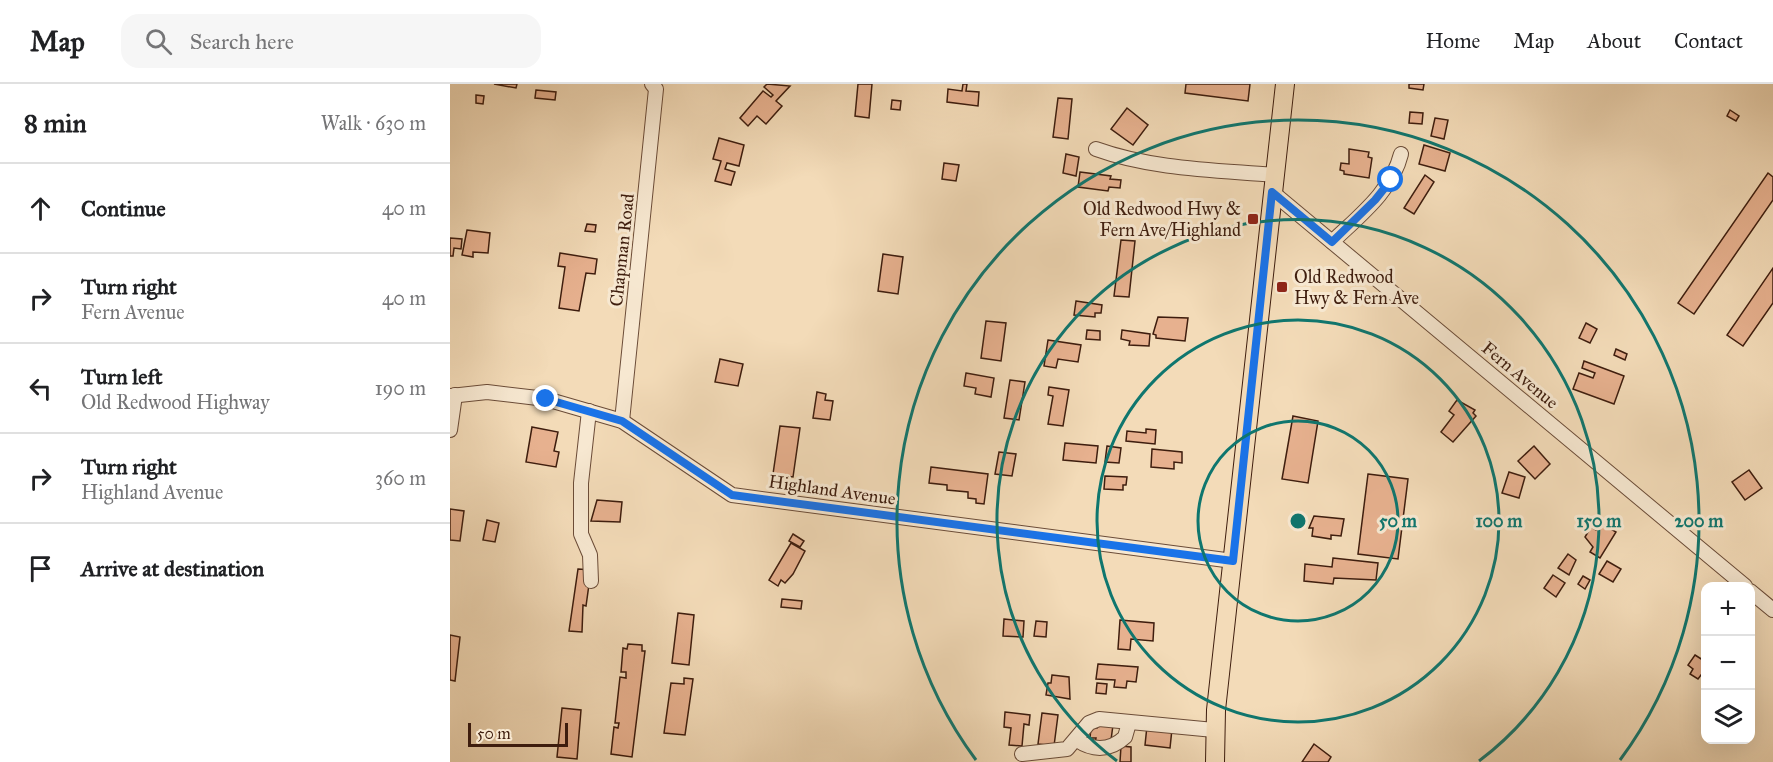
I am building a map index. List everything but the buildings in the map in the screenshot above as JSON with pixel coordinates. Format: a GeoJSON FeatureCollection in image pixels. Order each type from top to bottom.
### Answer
{"type":"FeatureCollection","features":[{"type":"Feature","properties":{"kind":"main road"},"geometry":{"type":"LineString","coordinates":[[1215,762],[1214,730],[1285,84]]}},
{"type":"Feature","properties":{"kind":"street","name":"Chapman Road"},"geometry":{"type":"LineString","coordinates":[[622,421],[656,89],[652,84]]}},
{"type":"Feature","properties":{"kind":"street"},"geometry":{"type":"LineString","coordinates":[[1096,149],[1115,156],[1273,183]]}},
{"type":"Feature","properties":{"kind":"street"},"geometry":{"type":"LineString","coordinates":[[1332,242],[1385,187],[1397,171],[1401,154]]}},
{"type":"Feature","properties":{"kind":"street","name":"Fern Avenue"},"geometry":{"type":"LineString","coordinates":[[1273,183],[1332,242],[1740,582]]}},
{"type":"Feature","properties":{"kind":"street","name":"Highland Avenue"},"geometry":{"type":"LineString","coordinates":[[453,396],[487,392],[546,399],[622,421],[732,495],[1233,561]]}},
{"type":"Feature","properties":{"kind":"street"},"geometry":{"type":"LineString","coordinates":[[450,430],[453,396]]}},
{"type":"Feature","properties":{"kind":"street"},"geometry":{"type":"LineString","coordinates":[[589,411],[580,483],[580,534],[590,555],[591,581]]}},
{"type":"Feature","properties":{"kind":"street"},"geometry":{"type":"LineString","coordinates":[[1755,595],[1773,610]]}},
{"type":"Feature","properties":{"kind":"street"},"geometry":{"type":"LineString","coordinates":[[1022,754],[1067,749],[1077,741],[1089,723],[1099,719],[1214,730]]}},
{"type":"Feature","properties":{"kind":"street"},"geometry":{"type":"LineString","coordinates":[[1077,741],[1092,747],[1108,748],[1125,737],[1129,723]]}},
{"type":"Feature","properties":{"kind":"place","name":"Old Redwood Hwy & Fern Ave/Highland"},"geometry":{"type":"Point","coordinates":[1253,219]}},
{"type":"Feature","properties":{"kind":"place","name":"Old Redwood Hwy & Fern Ave"},"geometry":{"type":"Point","coordinates":[1282,287]}},
{"type":"Feature","properties":{"kind":"route"},"geometry":{"type":"LineString","coordinates":[[546,399],[622,421],[732,495],[1233,561],[1272,192],[1332,242],[1375,200],[1391,180]]}}]}
